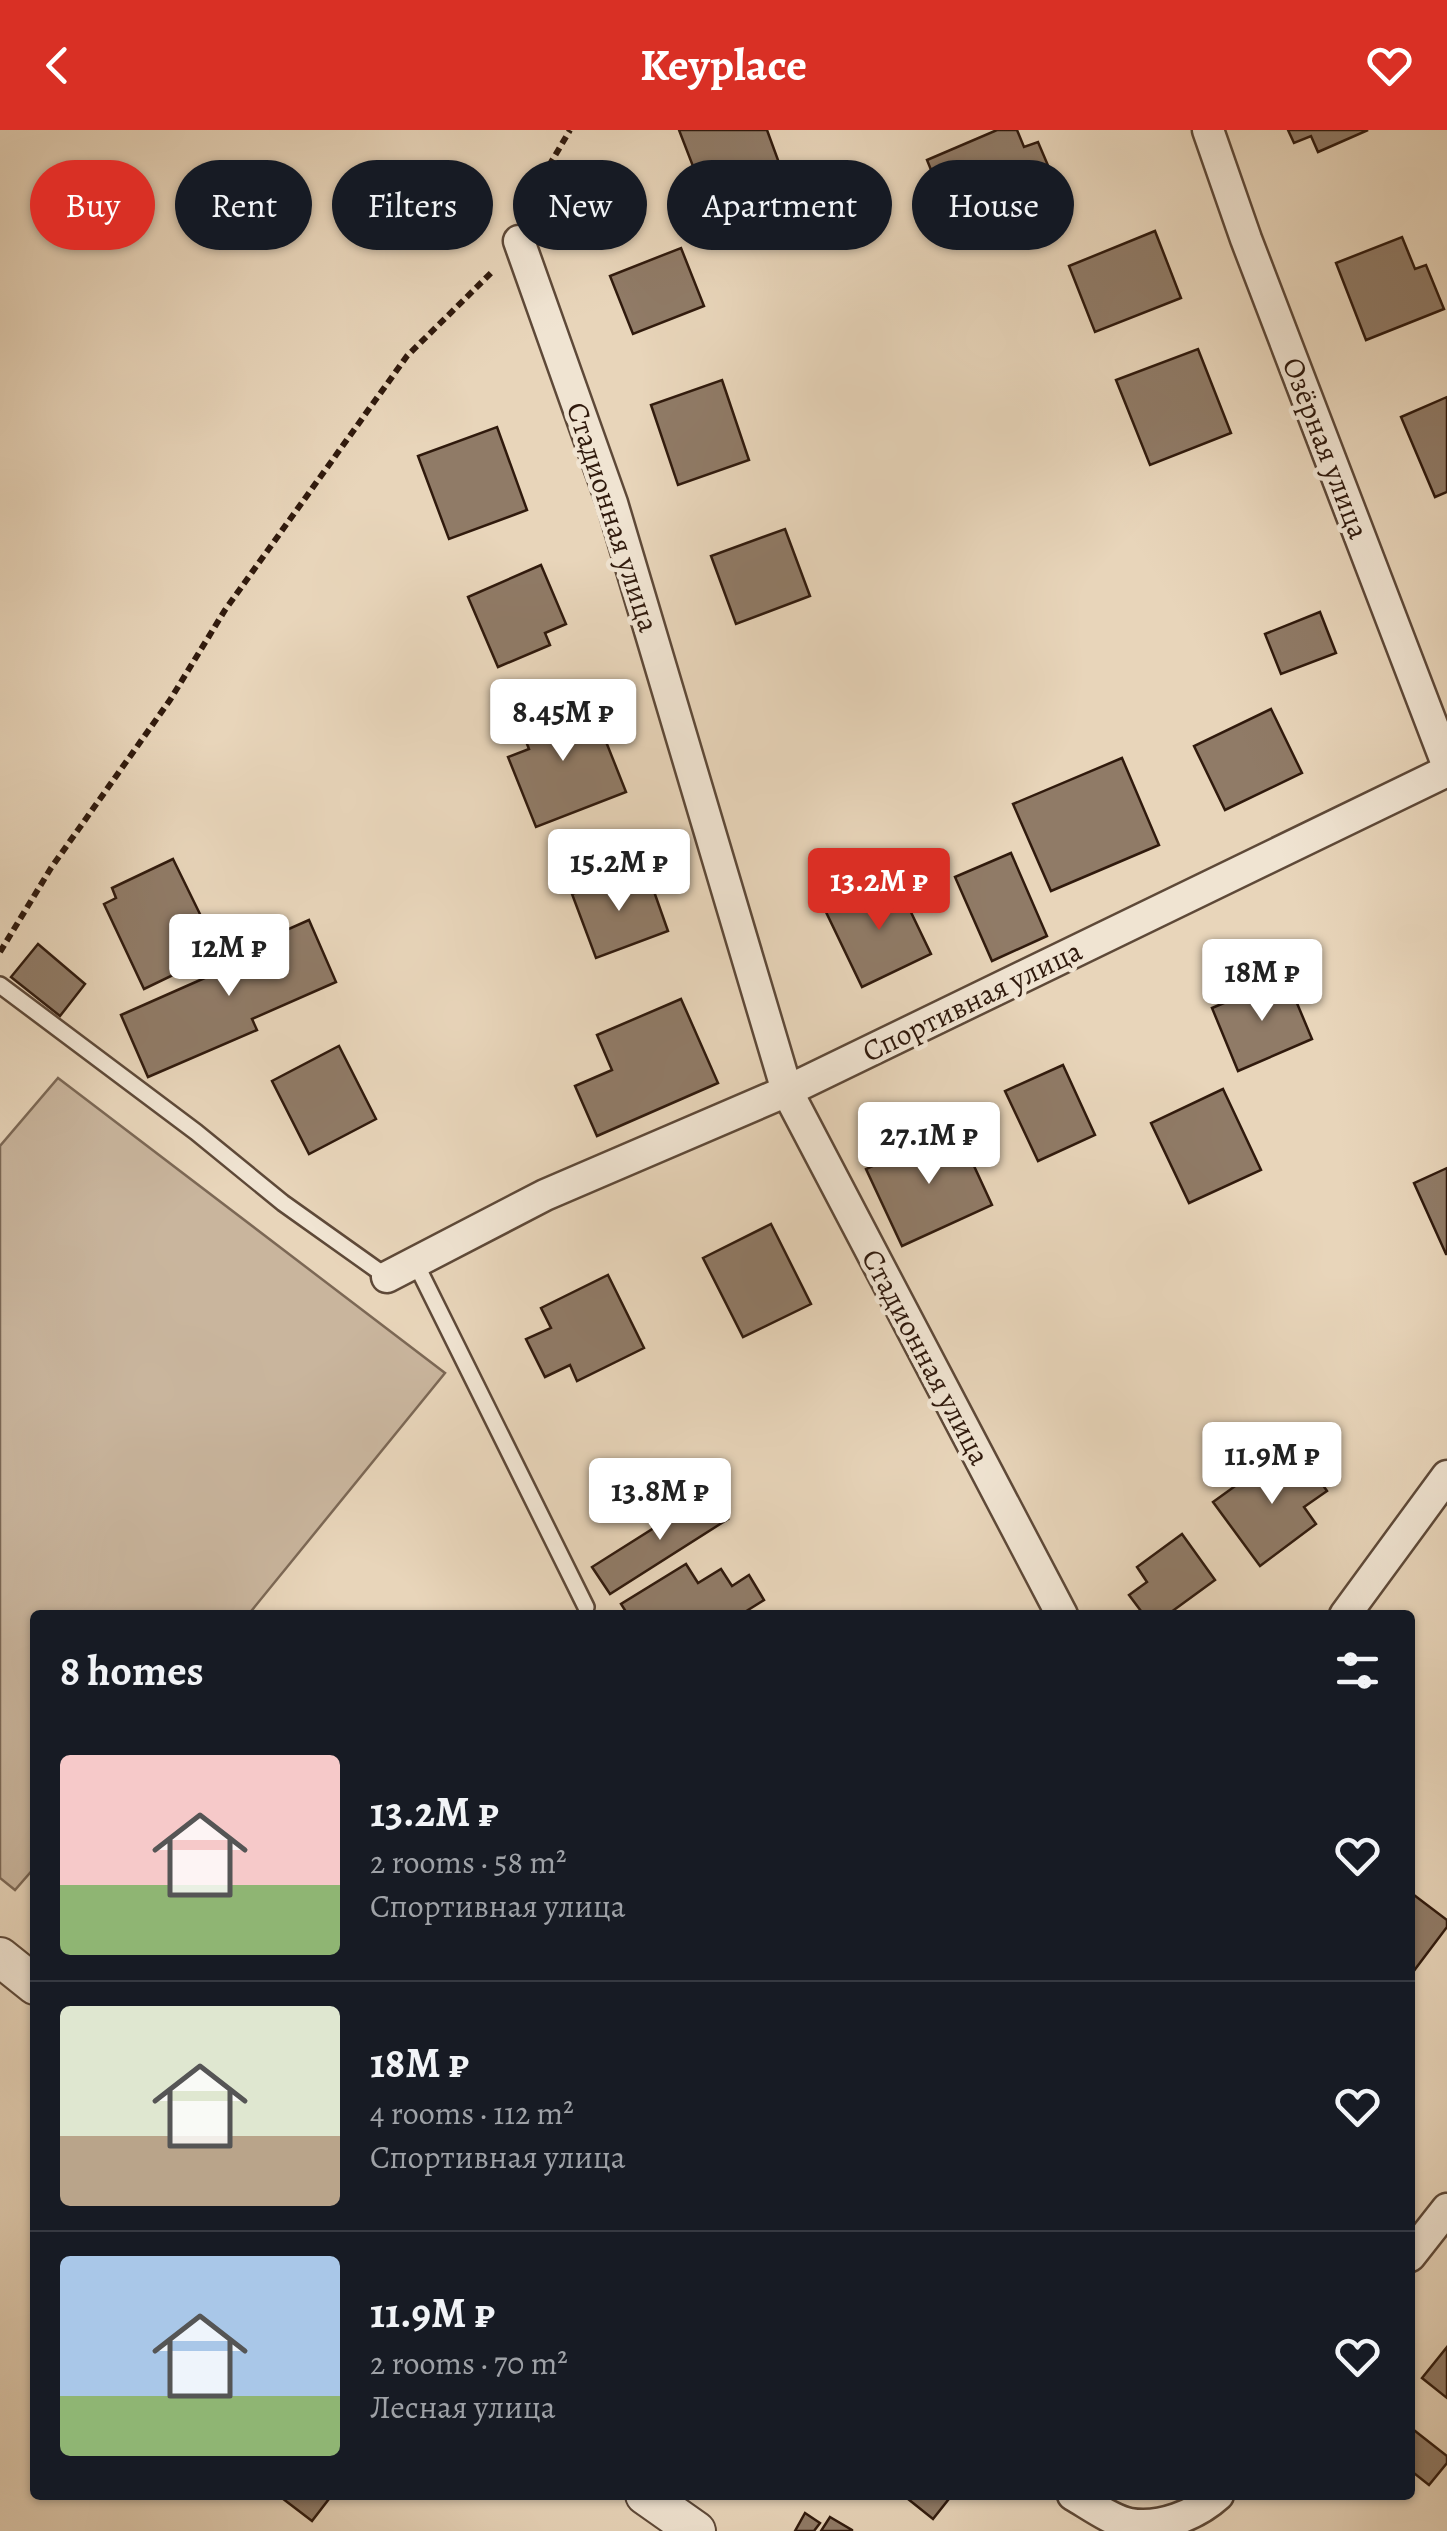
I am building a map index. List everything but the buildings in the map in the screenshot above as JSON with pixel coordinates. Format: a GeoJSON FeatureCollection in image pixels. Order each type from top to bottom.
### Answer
{"type":"FeatureCollection","features":[{"type":"Feature","properties":{"kind":"street","name":"Озёрная улица"},"geometry":{"type":"LineString","coordinates":[[1208,130],[1447,768]]}},
{"type":"Feature","properties":{"kind":"street","name":"Стадионная улица"},"geometry":{"type":"LineString","coordinates":[[522,250],[612,504],[787,1091],[1059,1610]]}},
{"type":"Feature","properties":{"kind":"street","name":"Спортивная улица"},"geometry":{"type":"LineString","coordinates":[[387,1277],[545,1194],[787,1091],[1447,768]]}},
{"type":"Feature","properties":{"kind":"street"},"geometry":{"type":"LineString","coordinates":[[1349,1610],[1447,1476]]}},
{"type":"Feature","properties":{"kind":"street"},"geometry":{"type":"LineString","coordinates":[[0,1957],[30,1981]]}},
{"type":"Feature","properties":{"kind":"street"},"geometry":{"type":"LineString","coordinates":[[1415,2250],[1447,2209]]}},
{"type":"Feature","properties":{"kind":"street"},"geometry":{"type":"LineString","coordinates":[[1082,2500],[1128,2524],[1171,2522],[1212,2500]]}},
{"type":"Feature","properties":{"kind":"lane"},"geometry":{"type":"LineString","coordinates":[[0,985],[387,1277]]}},
{"type":"Feature","properties":{"kind":"lane"},"geometry":{"type":"LineString","coordinates":[[414,1260],[586,1606]]}},
{"type":"Feature","properties":{"kind":"path"},"geometry":{"type":"LineString","coordinates":[[552,160],[570,130]]}},
{"type":"Feature","properties":{"kind":"path"},"geometry":{"type":"LineString","coordinates":[[0,952],[51,868],[170,700],[225,610],[408,356],[476,292],[513,248]]}},
{"type":"Feature","properties":{"kind":"shaded area"},"geometry":{"type":"Polygon","coordinates":[[[58,1078],[445,1373],[252,1610],[30,1610],[30,1873],[15,1890],[0,1878],[0,1146],[58,1078]]]}}]}
